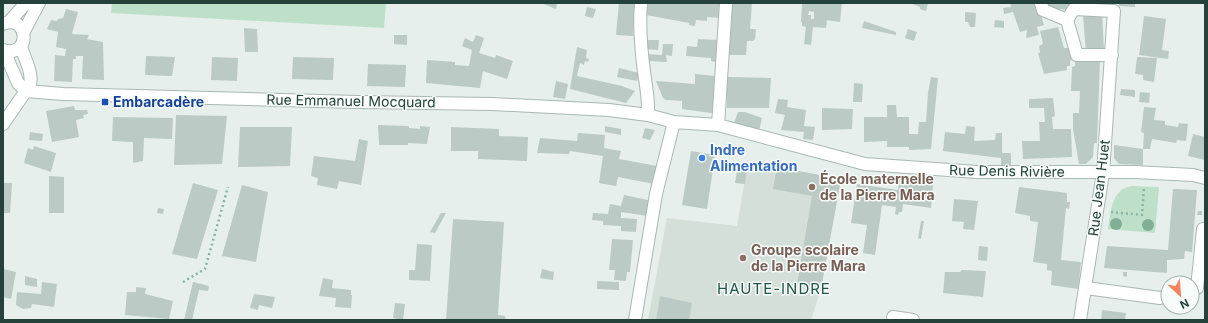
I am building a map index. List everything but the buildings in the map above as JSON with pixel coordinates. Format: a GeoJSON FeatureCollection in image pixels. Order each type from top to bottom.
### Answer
{"type":"FeatureCollection","features":[{"type":"Feature","properties":{"kind":"street"},"geometry":{"type":"LineString","coordinates":[[6,23],[26,3]]}},
{"type":"Feature","properties":{"kind":"street"},"geometry":{"type":"LineString","coordinates":[[3,124],[26,91],[31,78],[21,46],[24,33],[39,3]]}},
{"type":"Feature","properties":{"kind":"street"},"geometry":{"type":"LineString","coordinates":[[641,3],[640,17],[642,53],[649,107],[648,115]]}},
{"type":"Feature","properties":{"kind":"street"},"geometry":{"type":"LineString","coordinates":[[718,125],[726,3]]}},
{"type":"Feature","properties":{"kind":"street"},"geometry":{"type":"LineString","coordinates":[[1042,3],[1043,10],[1067,20],[1077,55],[1112,55]]}},
{"type":"Feature","properties":{"kind":"street","name":"Rue Jean Huet"},"geometry":{"type":"LineString","coordinates":[[1067,20],[1074,9],[1114,11],[1103,172],[1080,320]]}},
{"type":"Feature","properties":{"kind":"street"},"geometry":{"type":"LineString","coordinates":[[6,23],[20,26],[24,33]]}},
{"type":"Feature","properties":{"kind":"street"},"geometry":{"type":"LineString","coordinates":[[21,46],[14,51],[4,50],[16,78],[26,91]]}},
{"type":"Feature","properties":{"kind":"street","name":"Rue Emmanuel Mocquard"},"geometry":{"type":"LineString","coordinates":[[26,91],[63,94],[492,104],[609,110],[648,115],[674,122]]}},
{"type":"Feature","properties":{"kind":"street"},"geometry":{"type":"LineString","coordinates":[[634,320],[656,194],[674,122]]}},
{"type":"Feature","properties":{"kind":"street","name":"Rue Denis Rivière"},"geometry":{"type":"LineString","coordinates":[[674,122],[718,125],[865,164],[927,170],[977,172],[1134,172],[1193,175],[1205,178]]}},
{"type":"Feature","properties":{"kind":"street"},"geometry":{"type":"LineString","coordinates":[[1198,275],[1203,229]]}},
{"type":"Feature","properties":{"kind":"street"},"geometry":{"type":"LineString","coordinates":[[1086,288],[1160,298]]}},
{"type":"Feature","properties":{"kind":"street"},"geometry":{"type":"LineString","coordinates":[[892,317],[913,320]]}},
{"type":"Feature","properties":{"kind":"path"},"geometry":{"type":"LineString","coordinates":[[183,282],[205,269],[228,187]]}},
{"type":"Feature","properties":{"kind":"path"},"geometry":{"type":"LineString","coordinates":[[1111,212],[1142,214],[1144,187]]}},
{"type":"Feature","properties":{"kind":"shaded area","name":"Groupe scolaire de la Pierre Mara"},"geometry":{"type":"Polygon","coordinates":[[[748,162],[841,179],[821,289],[811,320],[648,320],[667,218],[737,226],[748,162]]]}},
{"type":"Feature","properties":{"kind":"green space"},"geometry":{"type":"Polygon","coordinates":[[[112,3],[386,3],[384,28],[111,13],[112,3]]]}},
{"type":"Feature","properties":{"kind":"green space"},"geometry":{"type":"Polygon","coordinates":[[[1132,186],[1159,187],[1155,233],[1108,229],[1111,208],[1116,196],[1120,191],[1132,186]]]}},
{"type":"Feature","properties":{"kind":"place","name":"Embarcadère"},"geometry":{"type":"Point","coordinates":[105,102]}},
{"type":"Feature","properties":{"kind":"place","name":"Indre Alimentation"},"geometry":{"type":"Point","coordinates":[702,158]}},
{"type":"Feature","properties":{"kind":"place","name":"École maternelle de la Pierre Mara"},"geometry":{"type":"Point","coordinates":[812,187]}},
{"type":"Feature","properties":{"kind":"place","name":"Groupe scolaire de la Pierre Mara"},"geometry":{"type":"Point","coordinates":[743,258]}},
{"type":"Feature","properties":{"kind":"district","name":"HAUTE-INDRE"},"geometry":{"type":"Point","coordinates":[774,289]}}]}
